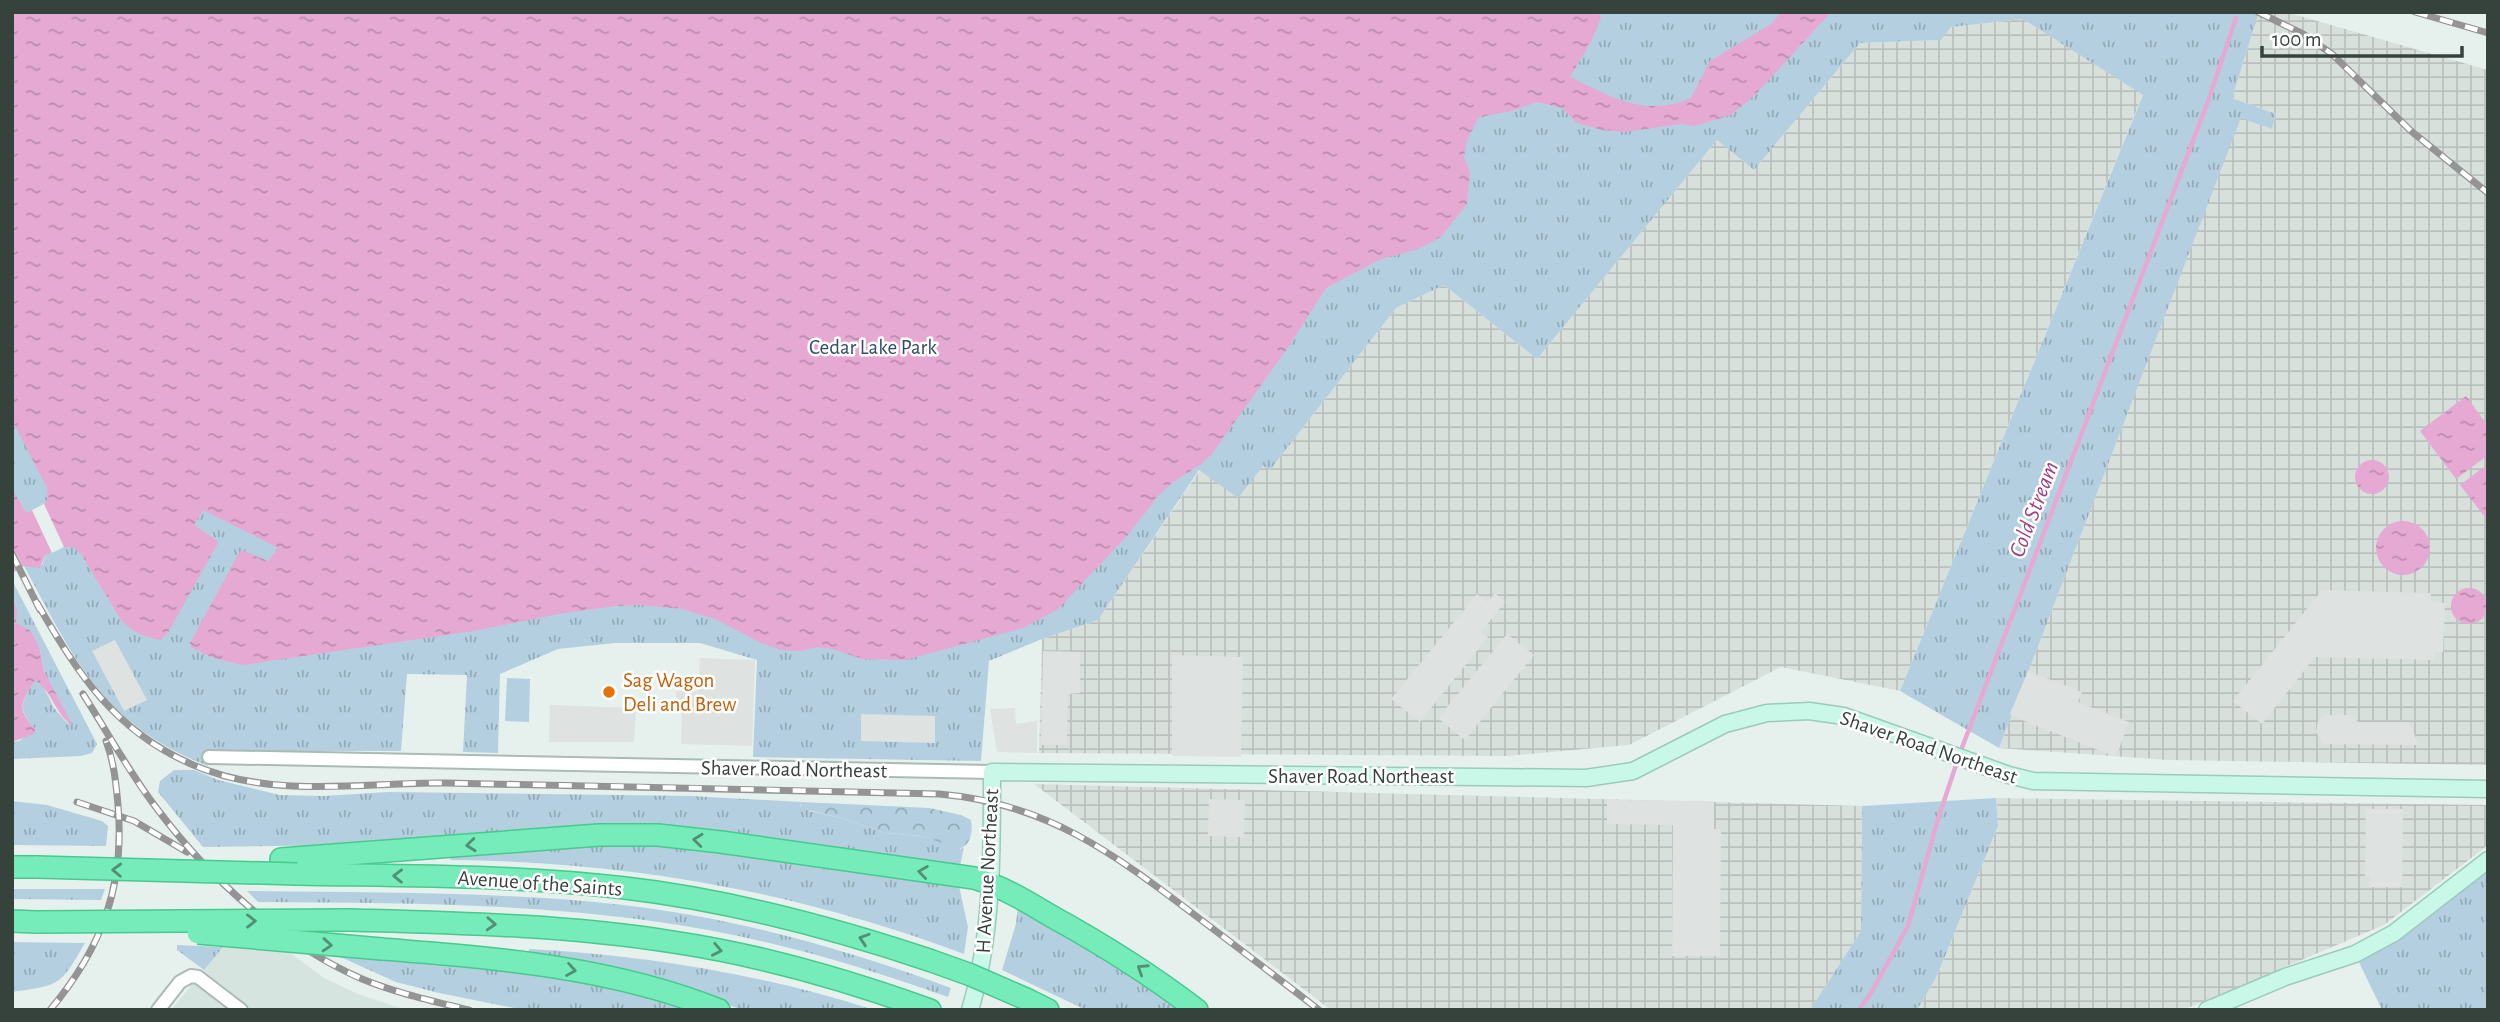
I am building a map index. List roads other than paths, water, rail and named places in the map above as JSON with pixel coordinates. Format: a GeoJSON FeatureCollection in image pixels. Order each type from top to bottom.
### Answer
{"type":"FeatureCollection","features":[{"type":"Feature","properties":{"kind":"highway"},"geometry":{"type":"LineString","coordinates":[[185,873],[281,859],[599,835],[658,835],[721,842],[962,876],[990,883],[1108,948],[1156,979],[1196,1010]]}},
{"type":"Feature","properties":{"kind":"highway","name":"Avenue of the Saints"},"geometry":{"type":"LineString","coordinates":[[12,867],[503,879],[626,888],[783,917],[853,935],[929,960],[1048,1010]]}},
{"type":"Feature","properties":{"kind":"highway","name":"Avenue of the Saints"},"geometry":{"type":"LineString","coordinates":[[12,921],[113,923],[350,920],[554,928],[675,942],[788,966],[923,1007]]}},
{"type":"Feature","properties":{"kind":"highway"},"geometry":{"type":"LineString","coordinates":[[113,923],[265,940],[545,965],[613,977],[719,1010]]}},
{"type":"Feature","properties":{"kind":"street","name":"Shaver Road Northeast"},"geometry":{"type":"LineString","coordinates":[[209,757],[992,772],[1586,778],[1633,771],[1725,724],[1768,713],[1809,711],[1844,716],[2009,775],[2045,782],[2488,789]]}},
{"type":"Feature","properties":{"kind":"street","name":"H Avenue Northeast"},"geometry":{"type":"LineString","coordinates":[[971,1010],[987,938],[992,772]]}},
{"type":"Feature","properties":{"kind":"street"},"geometry":{"type":"LineString","coordinates":[[2207,1010],[2285,977],[2355,954],[2385,939],[2488,860]]}},
{"type":"Feature","properties":{"kind":"street"},"geometry":{"type":"LineString","coordinates":[[158,1010],[180,982],[191,976],[198,977],[241,1010]]}},
{"type":"Feature","properties":{"kind":"water","name":"Cedar Lake Park"},"geometry":{"type":"Polygon","coordinates":[[[12,12],[1598,12],[1601,18],[1591,42],[1570,77],[1615,98],[1659,106],[1691,98],[1710,61],[1771,24],[1781,12],[1831,12],[1755,95],[1731,115],[1695,126],[1681,124],[1625,132],[1602,130],[1577,123],[1562,108],[1537,102],[1512,111],[1479,117],[1467,140],[1464,157],[1470,173],[1467,204],[1441,237],[1418,249],[1379,260],[1326,288],[1287,349],[1211,455],[1159,495],[1127,536],[1057,610],[1023,628],[906,660],[862,659],[833,649],[817,647],[801,651],[781,650],[761,643],[715,619],[683,609],[616,606],[564,613],[474,631],[242,665],[211,657],[191,647],[190,643],[240,551],[268,561],[278,548],[203,510],[194,525],[218,543],[169,631],[161,640],[139,633],[121,620],[81,554],[73,547],[64,547],[45,555],[40,568],[24,566],[12,573],[12,489],[26,513],[43,505],[48,494],[12,420],[12,12]]]}},
{"type":"Feature","properties":{"kind":"water"},"geometry":{"type":"Polygon","coordinates":[[[2466,396],[2488,426],[2488,455],[2456,479],[2420,431],[2466,396]]]}},
{"type":"Feature","properties":{"kind":"water"},"geometry":{"type":"Polygon","coordinates":[[[2372,460],[2384,465],[2389,477],[2384,489],[2372,494],[2360,489],[2355,477],[2360,465],[2372,460]]]}},
{"type":"Feature","properties":{"kind":"water"},"geometry":{"type":"Polygon","coordinates":[[[2488,464],[2488,521],[2460,485],[2488,464]]]}},
{"type":"Feature","properties":{"kind":"water"},"geometry":{"type":"Polygon","coordinates":[[[2403,521],[2422,529],[2430,548],[2422,567],[2403,575],[2384,567],[2376,548],[2384,529],[2403,521]]]}},
{"type":"Feature","properties":{"kind":"water"},"geometry":{"type":"Polygon","coordinates":[[[2469,588],[2482,593],[2487,606],[2482,619],[2469,624],[2456,619],[2451,606],[2456,593],[2469,588]]]}},
{"type":"Feature","properties":{"kind":"water"},"geometry":{"type":"Polygon","coordinates":[[[12,594],[17,611],[16,623],[31,631],[40,650],[44,671],[73,726],[62,716],[46,690],[35,680],[23,705],[25,715],[35,729],[34,734],[12,742],[12,594]]]}},
{"type":"Feature","properties":{"kind":"waterway","name":"Cold Stream"},"geometry":{"type":"LineString","coordinates":[[1960,753],[2207,104],[2236,18]]}},
{"type":"Feature","properties":{"kind":"waterway","name":"Cold Stream"},"geometry":{"type":"LineString","coordinates":[[1859,1010],[1908,926],[1957,762]]}},
{"type":"Feature","properties":{"kind":"railway"},"geometry":{"type":"LineString","coordinates":[[2258,12],[2303,34],[2332,54],[2411,131],[2488,193]]}},
{"type":"Feature","properties":{"kind":"railway"},"geometry":{"type":"LineString","coordinates":[[2415,12],[2488,33]]}},
{"type":"Feature","properties":{"kind":"railway"},"geometry":{"type":"LineString","coordinates":[[12,554],[40,610]]}},
{"type":"Feature","properties":{"kind":"railway"},"geometry":{"type":"LineString","coordinates":[[37,603],[83,676],[119,717],[164,750],[191,764],[222,775],[285,786],[508,784],[939,794],[977,799],[1045,820],[1106,852],[1166,893],[1319,1010]]}},
{"type":"Feature","properties":{"kind":"railway"},"geometry":{"type":"LineString","coordinates":[[83,694],[129,768],[178,836],[224,885],[250,907],[304,948],[332,965],[401,993],[469,1010]]}},
{"type":"Feature","properties":{"kind":"railway"},"geometry":{"type":"LineString","coordinates":[[50,1010],[84,963],[106,915],[113,889],[118,862],[118,805],[113,765],[106,741]]}},
{"type":"Feature","properties":{"kind":"railway"},"geometry":{"type":"LineString","coordinates":[[77,802],[134,821],[187,852]]}},
{"type":"Feature","properties":{"kind":"place","name":"Sag Wagon Deli and Brew"},"geometry":{"type":"Point","coordinates":[609,692]}}]}
